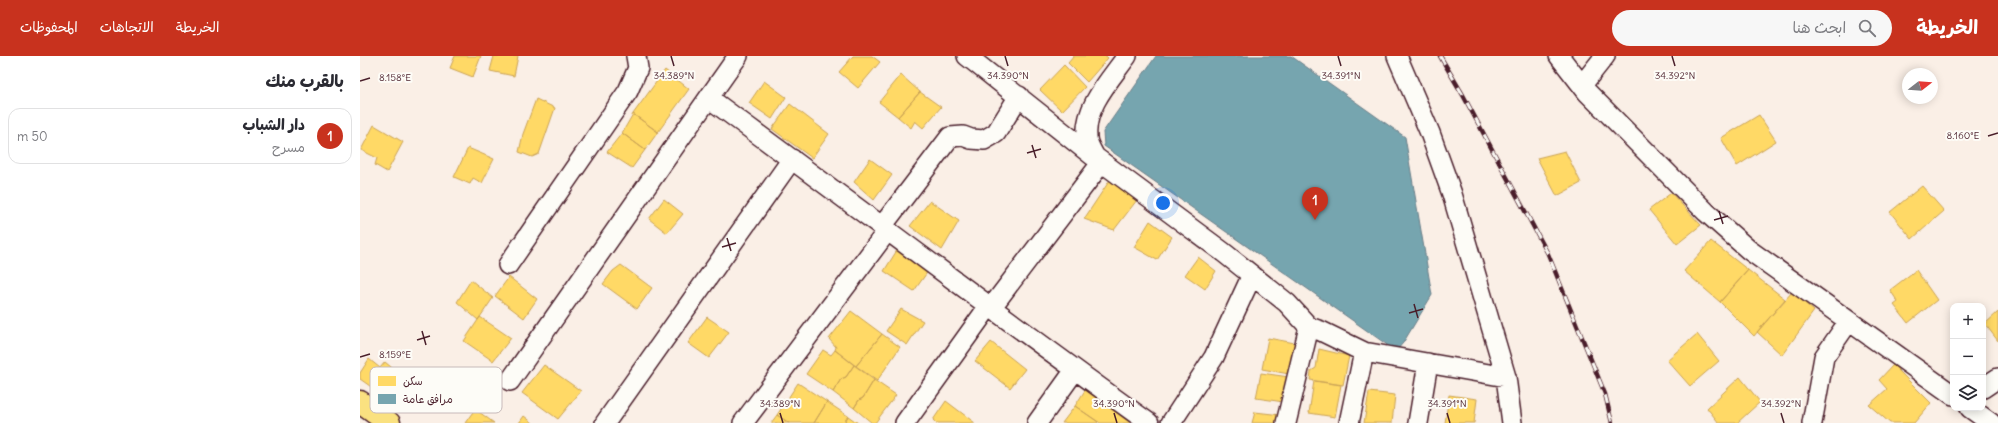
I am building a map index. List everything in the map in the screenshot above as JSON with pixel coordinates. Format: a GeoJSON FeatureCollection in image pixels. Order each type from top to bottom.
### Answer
{"type":"FeatureCollection","features":[{"type":"Feature","properties":{"kind":"main road"},"geometry":{"type":"LineString","coordinates":[[360,402],[370,409]]}},
{"type":"Feature","properties":{"kind":"main road"},"geometry":{"type":"LineString","coordinates":[[375,413],[389,423]]}},
{"type":"Feature","properties":{"kind":"street"},"geometry":{"type":"LineString","coordinates":[[508,266],[628,91],[638,68],[636,56]]}},
{"type":"Feature","properties":{"kind":"street"},"geometry":{"type":"LineString","coordinates":[[510,381],[710,99],[738,56]]}},
{"type":"Feature","properties":{"kind":"street"},"geometry":{"type":"LineString","coordinates":[[967,56],[1098,160],[1287,302],[1309,327],[1321,330],[1364,352],[1506,377]]}},
{"type":"Feature","properties":{"kind":"street"},"geometry":{"type":"LineString","coordinates":[[1098,160],[1086,139],[1087,121],[1096,99],[1127,56]]}},
{"type":"Feature","properties":{"kind":"street"},"geometry":{"type":"LineString","coordinates":[[1397,56],[1430,133],[1452,194],[1506,377],[1512,423]]}},
{"type":"Feature","properties":{"kind":"street"},"geometry":{"type":"LineString","coordinates":[[1559,56],[1582,86],[1712,217],[1750,250],[1950,393]]}},
{"type":"Feature","properties":{"kind":"street"},"geometry":{"type":"LineString","coordinates":[[1582,86],[1605,56]]}},
{"type":"Feature","properties":{"kind":"street"},"geometry":{"type":"LineString","coordinates":[[743,423],[950,138],[963,136],[971,139],[984,140],[996,134],[1019,96]]}},
{"type":"Feature","properties":{"kind":"street"},"geometry":{"type":"LineString","coordinates":[[710,99],[886,228],[1075,370],[1149,423]]}},
{"type":"Feature","properties":{"kind":"street"},"geometry":{"type":"LineString","coordinates":[[605,423],[792,159]]}},
{"type":"Feature","properties":{"kind":"street"},"geometry":{"type":"LineString","coordinates":[[905,423],[1098,160]]}},
{"type":"Feature","properties":{"kind":"street"},"geometry":{"type":"LineString","coordinates":[[1171,423],[1214,357],[1252,275]]}},
{"type":"Feature","properties":{"kind":"street"},"geometry":{"type":"LineString","coordinates":[[1812,423],[1824,357],[1849,321]]}},
{"type":"Feature","properties":{"kind":"street"},"geometry":{"type":"LineString","coordinates":[[1286,423],[1309,327]]}},
{"type":"Feature","properties":{"kind":"street"},"geometry":{"type":"LineString","coordinates":[[1349,423],[1364,352]]}},
{"type":"Feature","properties":{"kind":"street"},"geometry":{"type":"LineString","coordinates":[[1418,423],[1428,363]]}},
{"type":"Feature","properties":{"kind":"street"},"geometry":{"type":"LineString","coordinates":[[1037,423],[1075,370]]}},
{"type":"Feature","properties":{"kind":"street"},"geometry":{"type":"LineString","coordinates":[[1986,386],[1998,378]]}},
{"type":"Feature","properties":{"kind":"street"},"geometry":{"type":"LineString","coordinates":[[1974,411],[1991,423]]}},
{"type":"Feature","properties":{"kind":"building: سكن"},"geometry":{"type":"Polygon","coordinates":[[[455,56],[481,56],[473,77],[450,68],[455,56]]]}},
{"type":"Feature","properties":{"kind":"building: سكن"},"geometry":{"type":"Polygon","coordinates":[[[494,56],[518,56],[514,76],[490,71],[494,56]]]}},
{"type":"Feature","properties":{"kind":"building: سكن"},"geometry":{"type":"Polygon","coordinates":[[[853,56],[872,56],[880,62],[858,88],[839,72],[853,56]]]}},
{"type":"Feature","properties":{"kind":"building: سكن"},"geometry":{"type":"Polygon","coordinates":[[[1074,56],[1106,56],[1108,58],[1087,82],[1068,63],[1074,56]]]}},
{"type":"Feature","properties":{"kind":"building: سكن"},"geometry":{"type":"Polygon","coordinates":[[[1064,65],[1085,87],[1062,111],[1040,90],[1064,65]]]}},
{"type":"Feature","properties":{"kind":"building: سكن"},"geometry":{"type":"Polygon","coordinates":[[[665,70],[689,89],[658,132],[633,114],[665,70]]]}},
{"type":"Feature","properties":{"kind":"building: سكن"},"geometry":{"type":"Polygon","coordinates":[[[901,75],[920,92],[898,117],[879,102],[901,75]]]}},
{"type":"Feature","properties":{"kind":"building: سكن"},"geometry":{"type":"Polygon","coordinates":[[[764,81],[786,97],[772,119],[749,103],[764,81]]]}},
{"type":"Feature","properties":{"kind":"building: سكن"},"geometry":{"type":"Polygon","coordinates":[[[920,92],[941,107],[923,128],[915,121],[911,128],[898,117],[920,92]]]}},
{"type":"Feature","properties":{"kind":"building: سكن"},"geometry":{"type":"Polygon","coordinates":[[[536,99],[555,108],[539,154],[532,157],[519,152],[523,134],[536,99]]]}},
{"type":"Feature","properties":{"kind":"building: سكن"},"geometry":{"type":"Polygon","coordinates":[[[790,104],[829,134],[812,158],[772,129],[790,104]]]}},
{"type":"Feature","properties":{"kind":"building: سكن"},"geometry":{"type":"Polygon","coordinates":[[[633,114],[658,132],[645,150],[622,133],[633,114]]]}},
{"type":"Feature","properties":{"kind":"building: سكن"},"geometry":{"type":"Polygon","coordinates":[[[1759,115],[1776,141],[1737,166],[1721,138],[1759,115]]]}},
{"type":"Feature","properties":{"kind":"building: سكن"},"geometry":{"type":"Polygon","coordinates":[[[374,125],[403,142],[387,172],[375,165],[377,158],[361,150],[374,125]]]}},
{"type":"Feature","properties":{"kind":"building: سكن"},"geometry":{"type":"Polygon","coordinates":[[[622,133],[645,150],[632,168],[607,152],[622,133]]]}},
{"type":"Feature","properties":{"kind":"building: سكن"},"geometry":{"type":"Polygon","coordinates":[[[1260,147],[1269,152],[1273,158],[1273,172],[1269,178],[1260,183],[1252,183],[1243,178],[1239,172],[1238,161],[1243,152],[1249,148],[1260,147]]]}},
{"type":"Feature","properties":{"kind":"building: سكن"},"geometry":{"type":"Polygon","coordinates":[[[468,148],[494,159],[482,183],[473,178],[470,184],[454,177],[468,148]]]}},
{"type":"Feature","properties":{"kind":"building: سكن"},"geometry":{"type":"Polygon","coordinates":[[[1565,151],[1581,183],[1557,196],[1537,158],[1565,151]]]}},
{"type":"Feature","properties":{"kind":"building: سكن"},"geometry":{"type":"Polygon","coordinates":[[[1323,153],[1342,156],[1359,165],[1366,171],[1373,179],[1379,193],[1381,209],[1377,232],[1368,250],[1353,265],[1333,275],[1326,275],[1322,251],[1304,251],[1291,244],[1281,235],[1274,220],[1272,206],[1276,179],[1283,168],[1291,162],[1308,155],[1323,153]]]}},
{"type":"Feature","properties":{"kind":"building: سكن"},"geometry":{"type":"Polygon","coordinates":[[[870,159],[892,175],[874,200],[854,182],[870,159]]]}},
{"type":"Feature","properties":{"kind":"building: سكن"},"geometry":{"type":"Polygon","coordinates":[[[1110,180],[1137,200],[1114,230],[1084,219],[1110,180]]]}},
{"type":"Feature","properties":{"kind":"building: سكن"},"geometry":{"type":"Polygon","coordinates":[[[1922,186],[1944,211],[1912,239],[1890,212],[1922,186]]]}},
{"type":"Feature","properties":{"kind":"building: سكن"},"geometry":{"type":"Polygon","coordinates":[[[1671,193],[1701,225],[1677,244],[1649,210],[1671,193]]]}},
{"type":"Feature","properties":{"kind":"building: سكن"},"geometry":{"type":"Polygon","coordinates":[[[664,199],[683,214],[667,233],[649,219],[664,199]]]}},
{"type":"Feature","properties":{"kind":"building: سكن"},"geometry":{"type":"Polygon","coordinates":[[[930,201],[959,221],[942,250],[910,226],[930,201]]]}},
{"type":"Feature","properties":{"kind":"building: سكن"},"geometry":{"type":"Polygon","coordinates":[[[1150,221],[1172,237],[1157,260],[1134,247],[1150,221]]]}},
{"type":"Feature","properties":{"kind":"building: سكن"},"geometry":{"type":"Polygon","coordinates":[[[1711,241],[1748,270],[1720,302],[1684,271],[1711,241]]]}},
{"type":"Feature","properties":{"kind":"building: سكن"},"geometry":{"type":"Polygon","coordinates":[[[901,244],[931,267],[914,291],[884,271],[901,244]]]}},
{"type":"Feature","properties":{"kind":"building: سكن"},"geometry":{"type":"Polygon","coordinates":[[[1198,257],[1216,271],[1205,289],[1185,275],[1198,257]]]}},
{"type":"Feature","properties":{"kind":"building: سكن"},"geometry":{"type":"Polygon","coordinates":[[[621,265],[652,288],[637,309],[603,284],[613,271],[621,265]]]}},
{"type":"Feature","properties":{"kind":"building: سكن"},"geometry":{"type":"Polygon","coordinates":[[[1748,270],[1785,299],[1754,336],[1720,302],[1748,270]]]}},
{"type":"Feature","properties":{"kind":"building: سكن"},"geometry":{"type":"Polygon","coordinates":[[[1916,270],[1937,300],[1908,323],[1894,305],[1898,302],[1890,290],[1916,270]]]}},
{"type":"Feature","properties":{"kind":"building: سكن"},"geometry":{"type":"Polygon","coordinates":[[[509,277],[537,299],[524,318],[495,296],[509,277]]]}},
{"type":"Feature","properties":{"kind":"building: سكن"},"geometry":{"type":"Polygon","coordinates":[[[471,280],[493,298],[478,320],[457,302],[471,280]]]}},
{"type":"Feature","properties":{"kind":"building: سكن"},"geometry":{"type":"Polygon","coordinates":[[[1792,292],[1814,311],[1782,355],[1757,332],[1792,292]]]}},
{"type":"Feature","properties":{"kind":"building: سكن"},"geometry":{"type":"Polygon","coordinates":[[[901,309],[923,321],[907,345],[886,331],[901,309]]]}},
{"type":"Feature","properties":{"kind":"building: سكن"},"geometry":{"type":"Polygon","coordinates":[[[851,311],[882,334],[856,366],[835,350],[836,347],[829,339],[851,311]]]}},
{"type":"Feature","properties":{"kind":"building: سكن"},"geometry":{"type":"Polygon","coordinates":[[[1998,312],[1998,341],[1986,325],[1986,323],[1998,312]]]}},
{"type":"Feature","properties":{"kind":"building: سكن"},"geometry":{"type":"Polygon","coordinates":[[[480,317],[511,338],[493,361],[464,341],[480,317]]]}},
{"type":"Feature","properties":{"kind":"building: سكن"},"geometry":{"type":"Polygon","coordinates":[[[707,317],[729,332],[709,358],[688,343],[707,317]]]}},
{"type":"Feature","properties":{"kind":"building: سكن"},"geometry":{"type":"Polygon","coordinates":[[[882,334],[900,347],[877,381],[856,366],[882,334]]]}},
{"type":"Feature","properties":{"kind":"building: سكن"},"geometry":{"type":"Polygon","coordinates":[[[1697,334],[1719,361],[1690,386],[1667,360],[1697,334]]]}},
{"type":"Feature","properties":{"kind":"building: سكن"},"geometry":{"type":"Polygon","coordinates":[[[1268,338],[1295,343],[1289,374],[1262,369],[1268,338]]]}},
{"type":"Feature","properties":{"kind":"building: سكن"},"geometry":{"type":"Polygon","coordinates":[[[991,342],[1025,369],[1010,388],[975,361],[991,342]]]}},
{"type":"Feature","properties":{"kind":"building: سكن"},"geometry":{"type":"Polygon","coordinates":[[[1319,349],[1349,356],[1343,385],[1310,380],[1311,371],[1316,368],[1319,349]]]}},
{"type":"Feature","properties":{"kind":"building: سكن"},"geometry":{"type":"Polygon","coordinates":[[[823,350],[831,355],[835,350],[854,365],[846,377],[841,379],[833,392],[806,374],[823,350]]]}},
{"type":"Feature","properties":{"kind":"building: سكن"},"geometry":{"type":"Polygon","coordinates":[[[369,359],[379,367],[370,367],[370,386],[360,379],[360,373],[369,359]]]}},
{"type":"Feature","properties":{"kind":"building: سكن"},"geometry":{"type":"Polygon","coordinates":[[[385,362],[391,367],[381,367],[385,362]]]}},
{"type":"Feature","properties":{"kind":"building: سكن"},"geometry":{"type":"Polygon","coordinates":[[[544,365],[581,391],[558,419],[522,393],[544,365]]]}},
{"type":"Feature","properties":{"kind":"building: سكن"},"geometry":{"type":"Polygon","coordinates":[[[854,365],[874,380],[863,398],[859,400],[854,408],[833,392],[841,379],[846,377],[854,365]]]}},
{"type":"Feature","properties":{"kind":"building: سكن"},"geometry":{"type":"Polygon","coordinates":[[[1893,365],[1931,403],[1914,423],[1890,423],[1869,405],[1887,389],[1879,380],[1893,365]]]}},
{"type":"Feature","properties":{"kind":"building: سكن"},"geometry":{"type":"Polygon","coordinates":[[[1261,373],[1289,377],[1284,402],[1256,398],[1261,373]]]}},
{"type":"Feature","properties":{"kind":"building: سكن"},"geometry":{"type":"Polygon","coordinates":[[[1740,377],[1760,402],[1737,423],[1719,423],[1707,408],[1740,377]]]}},
{"type":"Feature","properties":{"kind":"building: سكن"},"geometry":{"type":"Polygon","coordinates":[[[874,380],[896,395],[875,423],[872,423],[854,408],[859,400],[863,398],[874,380]]]}},
{"type":"Feature","properties":{"kind":"building: سكن"},"geometry":{"type":"Polygon","coordinates":[[[1314,381],[1341,385],[1335,417],[1309,413],[1314,381]]]}},
{"type":"Feature","properties":{"kind":"building: سكن"},"geometry":{"type":"Polygon","coordinates":[[[798,383],[827,402],[814,423],[789,423],[777,415],[798,383]]]}},
{"type":"Feature","properties":{"kind":"building: سكن"},"geometry":{"type":"Polygon","coordinates":[[[1089,384],[1134,416],[1129,423],[1100,423],[1075,406],[1089,384]]]}},
{"type":"Feature","properties":{"kind":"building: سكن"},"geometry":{"type":"Polygon","coordinates":[[[1369,392],[1395,395],[1392,423],[1364,423],[1369,392]]]}},
{"type":"Feature","properties":{"kind":"building: سكن"},"geometry":{"type":"Polygon","coordinates":[[[1449,395],[1477,399],[1474,423],[1445,423],[1449,395]]]}},
{"type":"Feature","properties":{"kind":"building: سكن"},"geometry":{"type":"Polygon","coordinates":[[[946,401],[975,423],[936,423],[933,420],[946,401]]]}},
{"type":"Feature","properties":{"kind":"building: سكن"},"geometry":{"type":"Polygon","coordinates":[[[827,402],[848,416],[844,423],[814,423],[827,402]]]}},
{"type":"Feature","properties":{"kind":"building: سكن"},"geometry":{"type":"Polygon","coordinates":[[[1075,406],[1098,422],[1062,423],[1075,406]]]}},
{"type":"Feature","properties":{"kind":"building: سكن"},"geometry":{"type":"Polygon","coordinates":[[[1255,412],[1281,415],[1279,423],[1252,423],[1255,412]]]}},
{"type":"Feature","properties":{"kind":"building: سكن"},"geometry":{"type":"Polygon","coordinates":[[[472,413],[480,413],[494,423],[465,423],[472,413]]]}},
{"type":"Feature","properties":{"kind":"building: سكن"},"geometry":{"type":"Polygon","coordinates":[[[777,415],[789,423],[771,423],[777,415]]]}},
{"type":"Feature","properties":{"kind":"building: سكن"},"geometry":{"type":"Polygon","coordinates":[[[524,416],[533,423],[519,423],[524,416]]]}},
{"type":"Feature","properties":{"kind":"building: سكن"},"geometry":{"type":"Polygon","coordinates":[[[848,416],[858,423],[844,423],[848,416]]]}},
{"type":"Feature","properties":{"kind":"building: مرافق عامة"},"geometry":{"type":"Polygon","coordinates":[[[1156,56],[1291,56],[1405,137],[1432,295],[1403,343],[1396,351],[1104,146],[1103,132],[1156,56]]]}},
{"type":"Feature","properties":{"kind":"railway"},"geometry":{"type":"LineString","coordinates":[[1440,56],[1463,95],[1548,254],[1605,394],[1612,423]]}},
{"type":"Feature","properties":{"kind":"place","name":"دار الشباب"},"geometry":{"type":"Point","coordinates":[1315,220]}}]}
